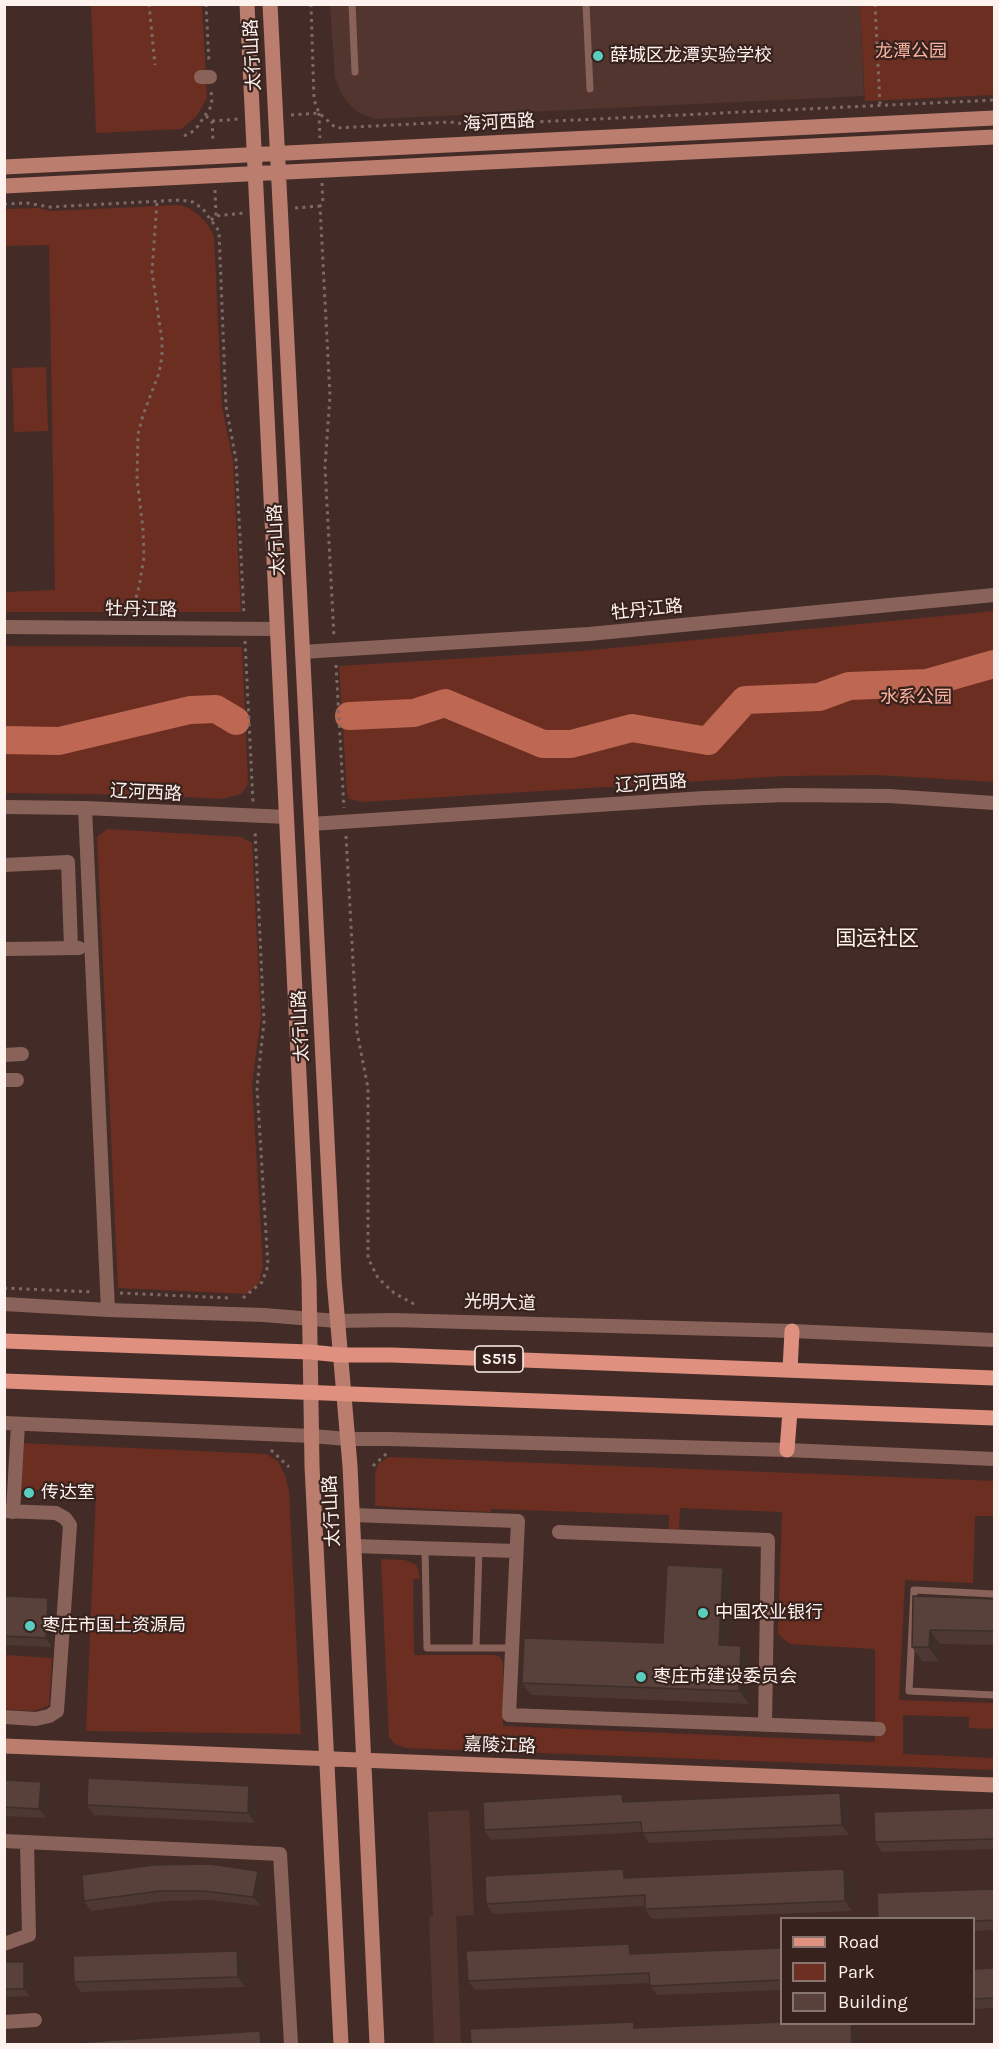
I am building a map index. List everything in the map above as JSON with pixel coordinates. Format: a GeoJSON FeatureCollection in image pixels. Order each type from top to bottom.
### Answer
{"type":"FeatureCollection","features":[{"type":"Feature","properties":{"kind":"main road","name":"太行山路"},"geometry":{"type":"LineString","coordinates":[[247,4],[310,1318],[312,1436],[340,2044]]}},
{"type":"Feature","properties":{"kind":"main road","name":"太行山路"},"geometry":{"type":"LineString","coordinates":[[270,4],[337,1321],[352,1515],[377,2044]]}},
{"type":"Feature","properties":{"kind":"main road","name":"海河西路"},"geometry":{"type":"LineString","coordinates":[[4,167],[994,117]]}},
{"type":"Feature","properties":{"kind":"main road"},"geometry":{"type":"LineString","coordinates":[[4,186],[994,137]]}},
{"type":"Feature","properties":{"kind":"main road"},"geometry":{"type":"LineString","coordinates":[[790,1370],[792,1331]]}},
{"type":"Feature","properties":{"kind":"main road","name":"S515"},"geometry":{"type":"LineString","coordinates":[[4,1341],[994,1378]]}},
{"type":"Feature","properties":{"kind":"main road"},"geometry":{"type":"LineString","coordinates":[[4,1381],[994,1418]]}},
{"type":"Feature","properties":{"kind":"main road"},"geometry":{"type":"LineString","coordinates":[[787,1450],[790,1411]]}},
{"type":"Feature","properties":{"kind":"main road","name":"嘉陵江路"},"geometry":{"type":"LineString","coordinates":[[4,1746],[994,1785]]}},
{"type":"Feature","properties":{"kind":"street","name":"牡丹江路"},"geometry":{"type":"LineString","coordinates":[[302,652],[589,634],[994,595]]}},
{"type":"Feature","properties":{"kind":"street","name":"牡丹江路"},"geometry":{"type":"LineString","coordinates":[[4,627],[277,629]]}},
{"type":"Feature","properties":{"kind":"street","name":"辽河西路"},"geometry":{"type":"LineString","coordinates":[[311,824],[704,798],[797,795],[889,796],[994,803]]}},
{"type":"Feature","properties":{"kind":"street","name":"辽河西路"},"geometry":{"type":"LineString","coordinates":[[4,807],[85,808],[286,818]]}},
{"type":"Feature","properties":{"kind":"street"},"geometry":{"type":"LineString","coordinates":[[85,808],[108,1310]]}},
{"type":"Feature","properties":{"kind":"street"},"geometry":{"type":"LineString","coordinates":[[4,865],[68,862],[71,948]]}},
{"type":"Feature","properties":{"kind":"street"},"geometry":{"type":"LineString","coordinates":[[4,950],[90,948]]}},
{"type":"Feature","properties":{"kind":"street"},"geometry":{"type":"LineString","coordinates":[[4,1055],[22,1054]]}},
{"type":"Feature","properties":{"kind":"street","name":"光明大道"},"geometry":{"type":"LineString","coordinates":[[4,1304],[337,1321],[393,1320],[792,1331],[994,1340]]}},
{"type":"Feature","properties":{"kind":"street"},"geometry":{"type":"LineString","coordinates":[[4,1717],[36,1719],[57,1712],[70,1525],[65,1518],[56,1514],[9,1511],[11,1424],[347,1439],[787,1450],[994,1459]]}},
{"type":"Feature","properties":{"kind":"street"},"geometry":{"type":"LineString","coordinates":[[352,1515],[518,1521],[516,1643],[509,1715],[879,1729]]}},
{"type":"Feature","properties":{"kind":"street"},"geometry":{"type":"LineString","coordinates":[[559,1532],[768,1540],[765,1725]]}},
{"type":"Feature","properties":{"kind":"street"},"geometry":{"type":"LineString","coordinates":[[353,1546],[516,1551]]}},
{"type":"Feature","properties":{"kind":"street"},"geometry":{"type":"LineString","coordinates":[[4,1842],[280,1854],[291,2044]]}},
{"type":"Feature","properties":{"kind":"street"},"geometry":{"type":"LineString","coordinates":[[4,1944],[29,1935],[27,1843]]}},
{"type":"Feature","properties":{"kind":"street"},"geometry":{"type":"LineString","coordinates":[[4,2022],[35,2020]]}},
{"type":"Feature","properties":{"kind":"lane"},"geometry":{"type":"LineString","coordinates":[[352,4],[355,72]]}},
{"type":"Feature","properties":{"kind":"lane"},"geometry":{"type":"LineString","coordinates":[[586,4],[590,89]]}},
{"type":"Feature","properties":{"kind":"lane"},"geometry":{"type":"LineString","coordinates":[[425,1548],[427,1648],[476,1648],[516,1643]]}},
{"type":"Feature","properties":{"kind":"lane"},"geometry":{"type":"LineString","coordinates":[[476,1648],[479,1550]]}},
{"type":"Feature","properties":{"kind":"lane"},"geometry":{"type":"LineString","coordinates":[[994,1594],[914,1590],[909,1691],[994,1695]]}},
{"type":"Feature","properties":{"kind":"path"},"geometry":{"type":"LineString","coordinates":[[149,4],[155,65]]}},
{"type":"Feature","properties":{"kind":"path"},"geometry":{"type":"LineString","coordinates":[[184,136],[192,132],[212,105],[205,77],[206,4]]}},
{"type":"Feature","properties":{"kind":"path"},"geometry":{"type":"LineString","coordinates":[[311,4],[314,100],[319,113],[336,128],[450,122],[483,125],[994,100]]}},
{"type":"Feature","properties":{"kind":"path"},"geometry":{"type":"LineString","coordinates":[[875,4],[880,105]]}},
{"type":"Feature","properties":{"kind":"path"},"geometry":{"type":"LineString","coordinates":[[206,116],[212,121]]}},
{"type":"Feature","properties":{"kind":"path"},"geometry":{"type":"LineString","coordinates":[[4,204],[27,203],[50,207],[180,200],[193,202],[203,209],[219,231],[226,406],[236,460],[264,1022],[257,1087],[268,1266],[262,1282],[245,1298],[119,1293]]}},
{"type":"Feature","properties":{"kind":"path"},"geometry":{"type":"LineString","coordinates":[[132,612],[144,557],[137,479],[138,434],[159,373],[162,356],[162,340],[152,272],[157,201]]}},
{"type":"Feature","properties":{"kind":"path"},"geometry":{"type":"LineString","coordinates":[[323,203],[320,206],[330,396],[325,467],[357,1032],[368,1088],[368,1258],[378,1278],[394,1293]]}},
{"type":"Feature","properties":{"kind":"path"},"geometry":{"type":"LineString","coordinates":[[211,220],[216,216]]}},
{"type":"Feature","properties":{"kind":"path"},"geometry":{"type":"LineString","coordinates":[[4,1288],[96,1292]]}},
{"type":"Feature","properties":{"kind":"path"},"geometry":{"type":"LineString","coordinates":[[273,1450],[289,1467]]}},
{"type":"Feature","properties":{"kind":"path"},"geometry":{"type":"LineString","coordinates":[[373,1466],[388,1452]]}},
{"type":"Feature","properties":{"kind":"shaded area","name":"薛城区龙潭实验学校"},"geometry":{"type":"Polygon","coordinates":[[[330,5],[860,5],[864,96],[376,119],[359,113],[348,103],[341,92],[335,77],[330,5]]]}},
{"type":"Feature","properties":{"kind":"shaded area"},"geometry":{"type":"Polygon","coordinates":[[[469,1810],[474,1915],[456,1916],[461,2044],[434,2044],[429,1917],[433,1916],[428,1812],[469,1810]]]}},
{"type":"Feature","properties":{"kind":"green space"},"geometry":{"type":"Polygon","coordinates":[[[91,5],[202,5],[207,98],[196,117],[181,129],[96,133],[91,5]]]}},
{"type":"Feature","properties":{"kind":"green space","name":"龙潭公园"},"geometry":{"type":"Polygon","coordinates":[[[860,5],[994,5],[994,95],[865,101],[860,5]]]}},
{"type":"Feature","properties":{"kind":"green space"},"geometry":{"type":"Polygon","coordinates":[[[180,205],[199,215],[214,236],[222,407],[233,460],[241,612],[5,612],[5,592],[55,590],[49,245],[5,246],[5,209],[38,208],[52,211],[180,205]]]}},
{"type":"Feature","properties":{"kind":"green space"},"geometry":{"type":"Polygon","coordinates":[[[46,367],[48,431],[14,432],[12,368],[46,367]]]}},
{"type":"Feature","properties":{"kind":"green space","name":"水系公园"},"geometry":{"type":"Polygon","coordinates":[[[994,611],[994,782],[877,775],[785,776],[362,802],[349,799],[347,793],[339,666],[582,651],[994,611]]]}},
{"type":"Feature","properties":{"kind":"green space"},"geometry":{"type":"Polygon","coordinates":[[[4,646],[242,647],[248,784],[241,794],[222,799],[147,795],[5,793],[4,646]]]}},
{"type":"Feature","properties":{"kind":"green space"},"geometry":{"type":"Polygon","coordinates":[[[107,829],[241,837],[252,843],[261,1017],[252,1084],[263,1266],[259,1283],[247,1294],[118,1288],[97,837],[107,829]]]}},
{"type":"Feature","properties":{"kind":"green space"},"geometry":{"type":"Polygon","coordinates":[[[20,1443],[266,1454],[278,1461],[289,1491],[301,1734],[86,1731],[96,1492],[18,1489],[20,1443]]]}},
{"type":"Feature","properties":{"kind":"green space"},"geometry":{"type":"Polygon","coordinates":[[[389,1457],[994,1481],[994,1516],[975,1516],[973,1583],[905,1580],[899,1700],[994,1703],[993,1729],[969,1728],[969,1717],[903,1715],[903,1754],[994,1758],[994,1770],[406,1748],[395,1744],[389,1737],[381,1559],[405,1560],[416,1565],[418,1569],[420,1579],[413,1579],[414,1655],[494,1655],[500,1657],[503,1662],[503,1726],[875,1742],[875,1649],[790,1644],[778,1633],[782,1512],[680,1508],[679,1529],[669,1529],[669,1515],[491,1509],[490,1512],[375,1506],[375,1473],[379,1463],[389,1457]]]}},
{"type":"Feature","properties":{"kind":"green space"},"geometry":{"type":"Polygon","coordinates":[[[5,1655],[52,1658],[49,1705],[32,1711],[5,1709],[5,1655]]]}},
{"type":"Feature","properties":{"kind":"building"},"geometry":{"type":"Polygon","coordinates":[[[667,1565],[723,1568],[719,1645],[741,1646],[739,1691],[522,1683],[524,1638],[663,1643],[667,1565]]]}},
{"type":"Feature","properties":{"kind":"building","name":"枣庄市国土资源局"},"geometry":{"type":"Polygon","coordinates":[[[4,1596],[48,1598],[46,1638],[4,1636],[4,1596]]]}},
{"type":"Feature","properties":{"kind":"building"},"geometry":{"type":"Polygon","coordinates":[[[913,1596],[994,1599],[994,1631],[930,1630],[929,1647],[912,1647],[913,1596]]]}},
{"type":"Feature","properties":{"kind":"building"},"geometry":{"type":"Polygon","coordinates":[[[88,1778],[249,1786],[248,1813],[87,1805],[88,1778]]]}},
{"type":"Feature","properties":{"kind":"building"},"geometry":{"type":"Polygon","coordinates":[[[4,1780],[41,1782],[39,1809],[4,1807],[4,1780]]]}},
{"type":"Feature","properties":{"kind":"building"},"geometry":{"type":"Polygon","coordinates":[[[840,1793],[842,1825],[642,1833],[641,1822],[484,1830],[483,1802],[622,1794],[623,1802],[840,1793]]]}},
{"type":"Feature","properties":{"kind":"building"},"geometry":{"type":"Polygon","coordinates":[[[994,1808],[994,1839],[875,1842],[874,1812],[994,1808]]]}},
{"type":"Feature","properties":{"kind":"building"},"geometry":{"type":"Polygon","coordinates":[[[210,1864],[258,1871],[253,1897],[204,1891],[160,1891],[84,1901],[82,1875],[153,1865],[210,1864]]]}},
{"type":"Feature","properties":{"kind":"building"},"geometry":{"type":"Polygon","coordinates":[[[623,1869],[624,1878],[844,1869],[845,1901],[645,1909],[645,1895],[486,1904],[485,1876],[623,1869]]]}},
{"type":"Feature","properties":{"kind":"building"},"geometry":{"type":"Polygon","coordinates":[[[994,1889],[994,1920],[975,1921],[975,1917],[878,1917],[877,1893],[994,1889]]]}},
{"type":"Feature","properties":{"kind":"building"},"geometry":{"type":"Polygon","coordinates":[[[629,1944],[630,1954],[780,1948],[780,1980],[650,1986],[649,1973],[468,1981],[466,1951],[629,1944]]]}},
{"type":"Feature","properties":{"kind":"building"},"geometry":{"type":"Polygon","coordinates":[[[237,1951],[238,1977],[74,1982],[73,1956],[237,1951]]]}},
{"type":"Feature","properties":{"kind":"building"},"geometry":{"type":"Polygon","coordinates":[[[4,1962],[24,1962],[24,1989],[4,1989],[4,1962]]]}},
{"type":"Feature","properties":{"kind":"building"},"geometry":{"type":"Polygon","coordinates":[[[994,1968],[994,1998],[975,1999],[975,1969],[994,1968]]]}},
{"type":"Feature","properties":{"kind":"building"},"geometry":{"type":"Polygon","coordinates":[[[634,2022],[634,2028],[780,2022],[780,2025],[851,2025],[852,2044],[471,2044],[470,2029],[634,2022]]]}},
{"type":"Feature","properties":{"kind":"building"},"geometry":{"type":"Polygon","coordinates":[[[260,2031],[261,2044],[87,2044],[87,2042],[260,2031]]]}},
{"type":"Feature","properties":{"kind":"waterway"},"geometry":{"type":"LineString","coordinates":[[349,716],[414,713],[445,703],[543,744],[571,744],[632,728],[708,741],[745,700],[819,697],[849,686],[927,683],[994,664]]}},
{"type":"Feature","properties":{"kind":"waterway"},"geometry":{"type":"LineString","coordinates":[[4,740],[59,741],[190,710],[216,709],[236,721]]}},
{"type":"Feature","properties":{"kind":"place","name":"薛城区龙潭实验学校"},"geometry":{"type":"Point","coordinates":[598,56]}},
{"type":"Feature","properties":{"kind":"place","name":"传达室"},"geometry":{"type":"Point","coordinates":[29,1493]}},
{"type":"Feature","properties":{"kind":"place","name":"中国农业银行"},"geometry":{"type":"Point","coordinates":[703,1613]}},
{"type":"Feature","properties":{"kind":"place","name":"枣庄市国土资源局"},"geometry":{"type":"Point","coordinates":[30,1626]}},
{"type":"Feature","properties":{"kind":"place","name":"枣庄市建设委员会"},"geometry":{"type":"Point","coordinates":[641,1677]}},
{"type":"Feature","properties":{"kind":"district","name":"国运社区"},"geometry":{"type":"Point","coordinates":[877,939]}}]}
